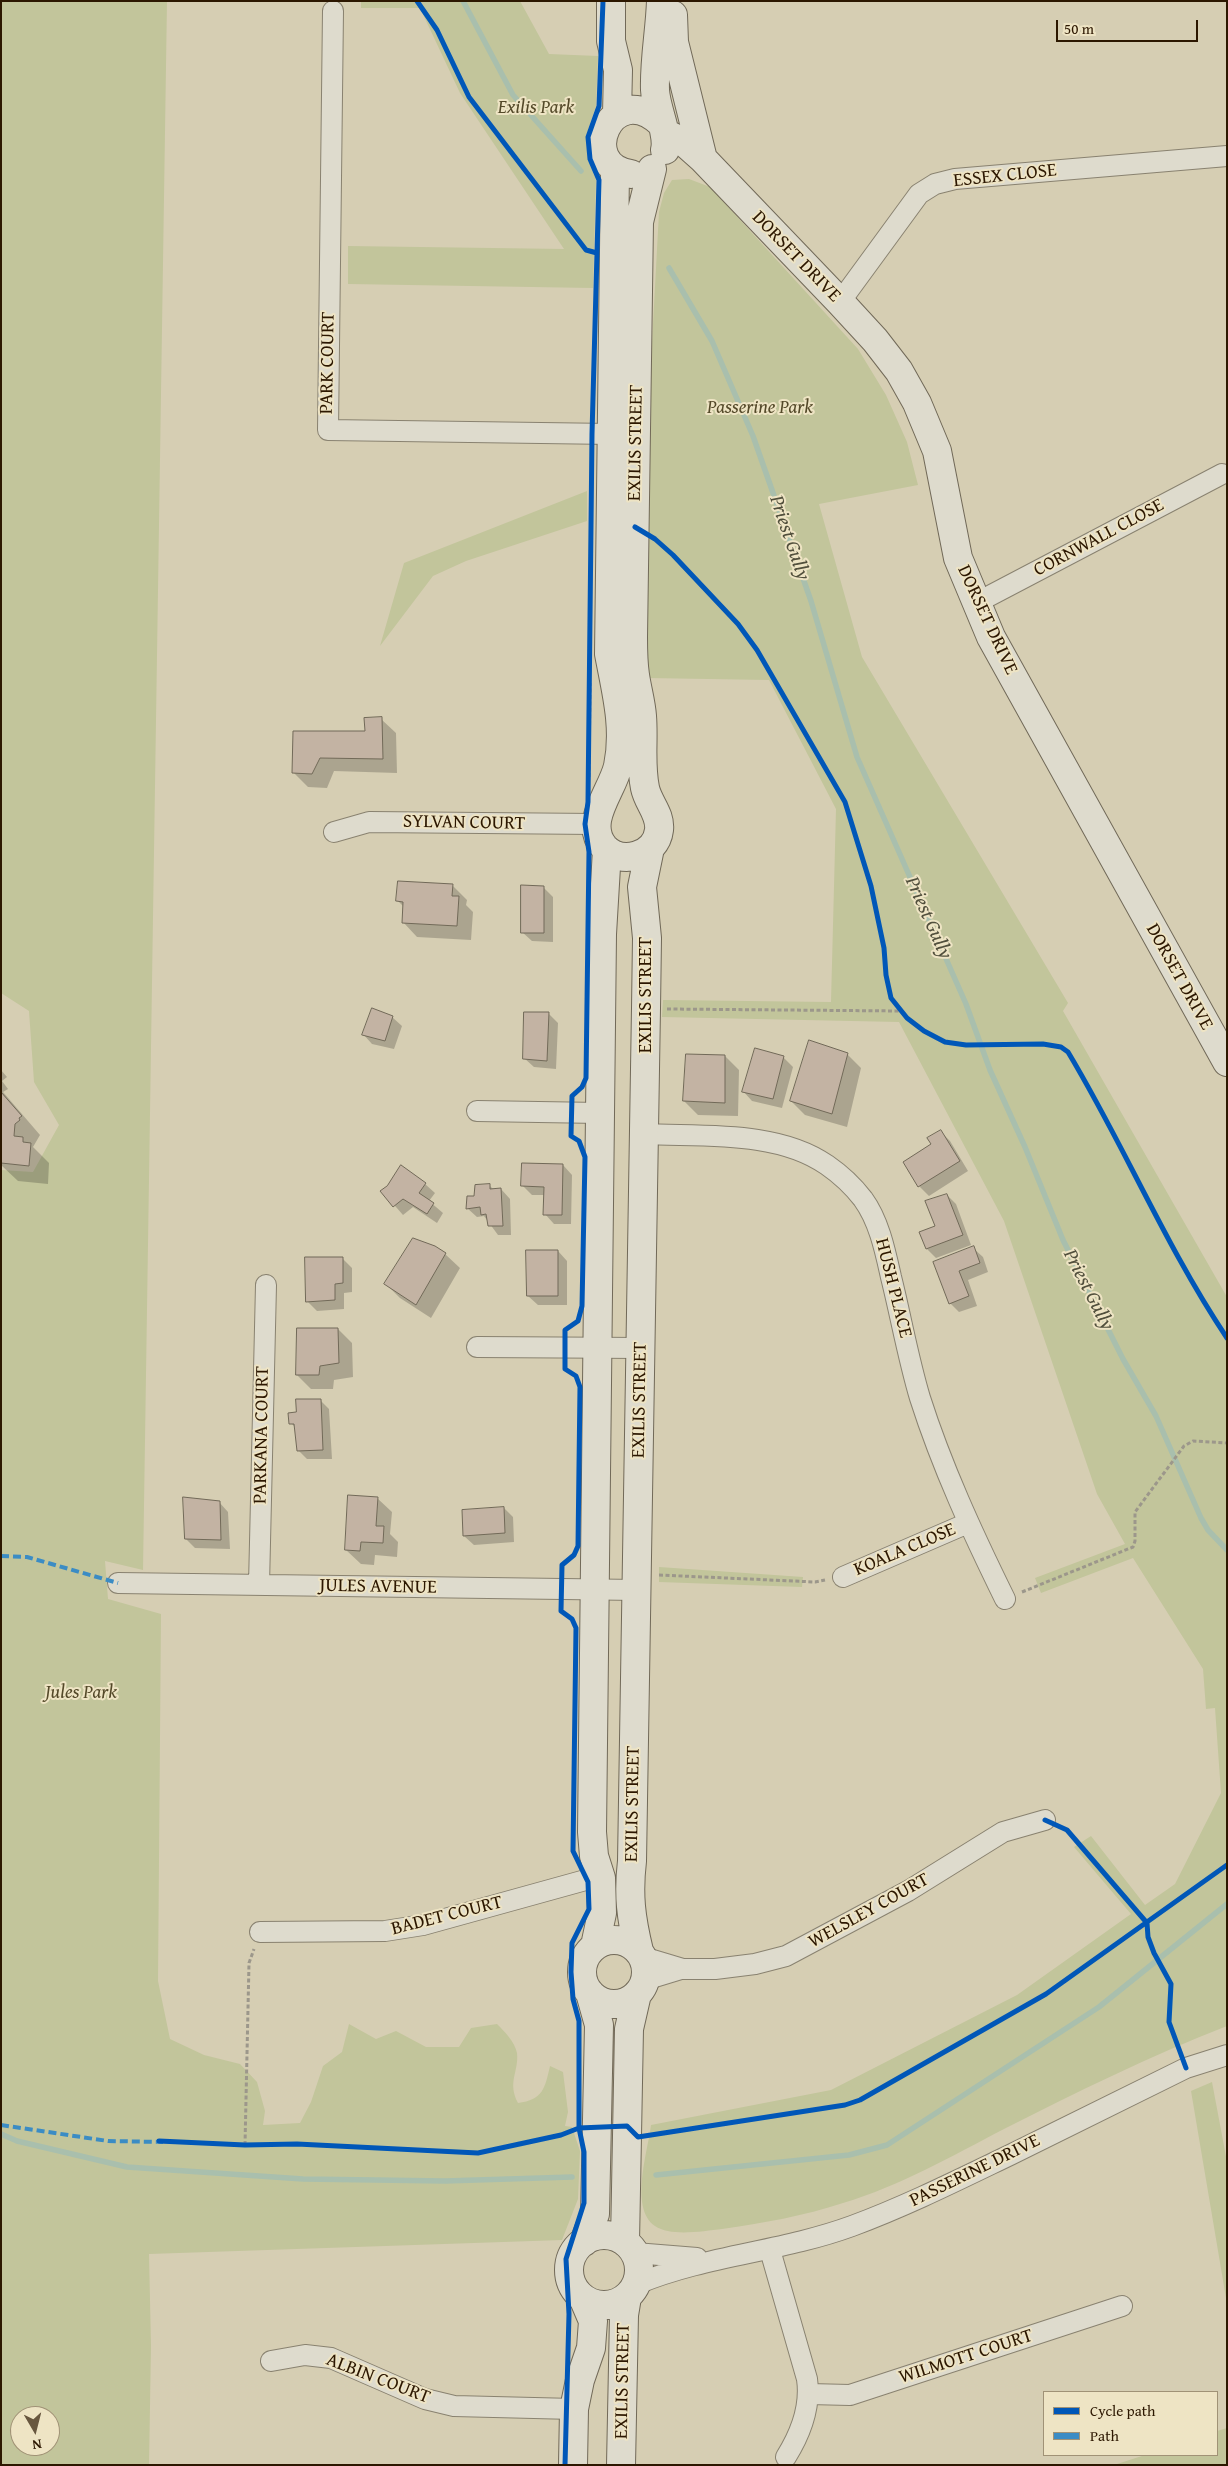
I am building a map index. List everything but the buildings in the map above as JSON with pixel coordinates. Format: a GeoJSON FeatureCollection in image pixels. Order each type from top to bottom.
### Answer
{"type":"FeatureCollection","features":[{"type":"Feature","properties":{"kind":"street"},"geometry":{"type":"LineString","coordinates":[[611,1],[611,41],[618,70],[617,114]]}},
{"type":"Feature","properties":{"kind":"street","name":"EXILIS STREET"},"geometry":{"type":"LineString","coordinates":[[621,2465],[624,2315],[639,2272],[630,2247],[629,2029],[641,1970],[631,1914],[629,1888],[632,1861],[647,938],[642,887],[650,848],[659,832],[659,823],[645,789],[642,716],[634,673],[633,637],[640,222],[655,166],[666,144],[655,92],[655,63],[661,1]]}},
{"type":"Feature","properties":{"kind":"street"},"geometry":{"type":"LineString","coordinates":[[672,1],[674,42],[710,168]]}},
{"type":"Feature","properties":{"kind":"street","name":"PARK COURT"},"geometry":{"type":"LineString","coordinates":[[333,11],[328,430],[612,434]]}},
{"type":"Feature","properties":{"kind":"street"},"geometry":{"type":"LineString","coordinates":[[655,166],[634,175],[615,169],[606,159],[602,148],[602,135],[608,123],[617,114],[628,110],[641,110],[652,115],[663,128]]}},
{"type":"Feature","properties":{"kind":"street","name":"DORSET DRIVE"},"geometry":{"type":"LineString","coordinates":[[663,128],[684,143],[710,168],[840,302],[875,340],[899,370],[917,403],[936,451],[958,558],[991,637],[1227,1062]]}},
{"type":"Feature","properties":{"kind":"street","name":"ESSEX CLOSE"},"geometry":{"type":"LineString","coordinates":[[840,302],[919,194],[935,184],[955,179],[1227,156]]}},
{"type":"Feature","properties":{"kind":"street","name":"DORSET DRIVE"},"geometry":{"type":"LineString","coordinates":[[655,166],[680,164],[710,168]]}},
{"type":"Feature","properties":{"kind":"street","name":"EXILIS STREET"},"geometry":{"type":"LineString","coordinates":[[573,2465],[574,2408],[591,2348],[593,2321],[584,2300],[570,2282],[569,2270],[571,2258],[584,2242],[596,2214],[599,2025],[590,1993],[584,1984],[582,1974],[587,1954],[595,1946],[602,1913],[600,1876],[594,1856],[592,1832],[602,934],[606,902],[606,850],[597,834],[600,814],[618,768],[622,742],[620,707],[609,654],[615,169]]}},
{"type":"Feature","properties":{"kind":"street","name":"CORNWALL CLOSE"},"geometry":{"type":"LineString","coordinates":[[976,603],[1222,474]]}},
{"type":"Feature","properties":{"kind":"street"},"geometry":{"type":"LineString","coordinates":[[600,814],[613,798],[623,794],[634,794],[644,798],[653,806]]}},
{"type":"Feature","properties":{"kind":"street","name":"SYLVAN COURT"},"geometry":{"type":"LineString","coordinates":[[334,832],[369,822],[600,814]]}},
{"type":"Feature","properties":{"kind":"street"},"geometry":{"type":"LineString","coordinates":[[606,850],[624,858],[643,854],[650,848]]}},
{"type":"Feature","properties":{"kind":"street"},"geometry":{"type":"LineString","coordinates":[[477,1111],[600,1113]]}},
{"type":"Feature","properties":{"kind":"street","name":"HUSH PLACE"},"geometry":{"type":"LineString","coordinates":[[644,1134],[760,1140],[780,1144],[826,1164],[863,1199],[876,1224],[886,1254],[920,1396],[968,1523],[1005,1599]]}},
{"type":"Feature","properties":{"kind":"street","name":"PARKANA COURT"},"geometry":{"type":"LineString","coordinates":[[259,1585],[266,1285]]}},
{"type":"Feature","properties":{"kind":"street"},"geometry":{"type":"LineString","coordinates":[[477,1347],[641,1348]]}},
{"type":"Feature","properties":{"kind":"street","name":"KOALA CLOSE"},"geometry":{"type":"LineString","coordinates":[[843,1577],[968,1523]]}},
{"type":"Feature","properties":{"kind":"street","name":"JULES AVENUE"},"geometry":{"type":"LineString","coordinates":[[118,1583],[594,1590],[637,1582]]}},
{"type":"Feature","properties":{"kind":"street","name":"WELSLEY COURT"},"geometry":{"type":"LineString","coordinates":[[641,1970],[715,1969],[755,1964],[786,1956],[908,1891],[1003,1832],[1044,1820]]}},
{"type":"Feature","properties":{"kind":"street","name":"BADET COURT"},"geometry":{"type":"LineString","coordinates":[[260,1932],[385,1931],[423,1925],[600,1876]]}},
{"type":"Feature","properties":{"kind":"street"},"geometry":{"type":"LineString","coordinates":[[590,1993],[608,2003],[629,2000],[641,1970],[623,1940],[603,1941],[595,1946]]}},
{"type":"Feature","properties":{"kind":"street","name":"PASSERINE DRIVE"},"geometry":{"type":"LineString","coordinates":[[632,2291],[670,2270],[714,2259],[770,2250],[850,2227],[922,2198],[1186,2068],[1227,2055]]}},
{"type":"Feature","properties":{"kind":"street"},"geometry":{"type":"LineString","coordinates":[[584,2242],[602,2235],[614,2237],[630,2247]]}},
{"type":"Feature","properties":{"kind":"street","name":"PASSERINE DRIVE"},"geometry":{"type":"LineString","coordinates":[[630,2247],[714,2259]]}},
{"type":"Feature","properties":{"kind":"street"},"geometry":{"type":"LineString","coordinates":[[770,2250],[808,2379],[809,2394],[805,2417],[797,2439],[786,2457]]}},
{"type":"Feature","properties":{"kind":"street","name":"EXILIS STREET"},"geometry":{"type":"LineString","coordinates":[[584,2300],[596,2305],[608,2306],[632,2291]]}},
{"type":"Feature","properties":{"kind":"street","name":"WILMOTT COURT"},"geometry":{"type":"LineString","coordinates":[[809,2394],[850,2395],[1122,2306]]}},
{"type":"Feature","properties":{"kind":"street","name":"ALBIN COURT"},"geometry":{"type":"LineString","coordinates":[[271,2361],[305,2355],[331,2358],[425,2399],[454,2406],[574,2408]]}},
{"type":"Feature","properties":{"kind":"path"},"geometry":{"type":"LineString","coordinates":[[417,1],[437,30],[469,97],[586,250],[597,253]]}},
{"type":"Feature","properties":{"kind":"path"},"geometry":{"type":"LineString","coordinates":[[646,1008],[902,1011]]}},
{"type":"Feature","properties":{"kind":"path"},"geometry":{"type":"LineString","coordinates":[[1005,1599],[1133,1547],[1135,1541],[1135,1512],[1184,1446],[1193,1441],[1227,1443]]}},
{"type":"Feature","properties":{"kind":"path"},"geometry":{"type":"LineString","coordinates":[[637,1582],[816,1582],[843,1577]]}},
{"type":"Feature","properties":{"kind":"path"},"geometry":{"type":"LineString","coordinates":[[245,2145],[249,1963],[260,1932]]}},
{"type":"Feature","properties":{"kind":"green space","name":"Jules Park"},"geometry":{"type":"Polygon","coordinates":[[[1,1],[167,1],[143,1570],[105,1561],[108,1599],[161,1614],[158,1981],[170,2039],[204,2055],[240,2064],[257,2082],[265,2111],[263,2125],[300,2123],[311,2102],[323,2066],[342,2052],[349,2024],[376,2039],[396,2031],[426,2047],[459,2047],[471,2028],[497,2024],[506,2033],[516,2049],[517,2060],[513,2089],[518,2103],[533,2099],[542,2092],[550,2066],[563,2072],[568,2112],[565,2126],[572,2127],[580,2151],[578,2199],[562,2240],[149,2254],[151,2346],[149,2465],[1,2465],[1,1170],[33,1172],[59,1125],[34,1082],[29,1011],[1,993],[1,1]]]}},
{"type":"Feature","properties":{"kind":"green space","name":"Exilis Park"},"geometry":{"type":"Polygon","coordinates":[[[361,1],[520,1],[549,54],[598,56],[596,106],[586,136],[588,160],[596,180],[593,288],[348,284],[348,246],[564,249],[460,93],[420,8],[361,8],[361,1]]]}},
{"type":"Feature","properties":{"kind":"green space","name":"Passerine Park"},"geometry":{"type":"Polygon","coordinates":[[[689,179],[710,187],[858,349],[886,395],[907,442],[918,485],[819,504],[862,657],[1068,1003],[1063,1011],[1227,1297],[1227,2026],[1114,2075],[1031,2115],[925,2170],[864,2196],[828,2208],[783,2219],[722,2229],[678,2232],[655,2226],[647,2218],[643,2206],[642,2178],[651,2125],[831,2090],[1017,1995],[1131,1914],[1074,1847],[1091,1836],[1145,1905],[1175,1884],[1221,1793],[1215,1708],[1206,1709],[1203,1669],[1133,1558],[1041,1593],[1035,1578],[1125,1544],[1097,1494],[1004,1221],[899,1022],[662,1017],[663,1000],[831,1002],[836,809],[769,680],[647,678],[642,530],[659,212],[664,193],[672,180],[689,179]]]}},
{"type":"Feature","properties":{"kind":"green space"},"geometry":{"type":"Polygon","coordinates":[[[587,491],[587,521],[466,561],[433,576],[380,646],[404,563],[587,491]]]}},
{"type":"Feature","properties":{"kind":"green space"},"geometry":{"type":"Polygon","coordinates":[[[659,1567],[803,1577],[802,1587],[659,1582],[659,1567]]]}},
{"type":"Feature","properties":{"kind":"green space"},"geometry":{"type":"Polygon","coordinates":[[[1212,2082],[1227,2162],[1227,2304],[1191,2091],[1212,2082]]]}},
{"type":"Feature","properties":{"kind":"green space"},"geometry":{"type":"Polygon","coordinates":[[[1227,2428],[1227,2465],[1114,2465],[1142,2456],[1218,2456],[1218,2431],[1227,2428]]]}},
{"type":"Feature","properties":{"kind":"waterway","name":"Priest Gully"},"geometry":{"type":"LineString","coordinates":[[463,1],[513,95],[581,171]]}},
{"type":"Feature","properties":{"kind":"waterway","name":"Priest Gully"},"geometry":{"type":"LineString","coordinates":[[669,268],[712,341],[753,436],[811,601],[857,757],[966,1004],[990,1070],[1025,1147],[1063,1240],[1123,1359],[1156,1416],[1201,1518],[1208,1530],[1227,1550]]}},
{"type":"Feature","properties":{"kind":"waterway"},"geometry":{"type":"LineString","coordinates":[[656,2175],[849,2155],[887,2145],[1099,2007],[1227,1904]]}},
{"type":"Feature","properties":{"kind":"waterway"},"geometry":{"type":"LineString","coordinates":[[1,2134],[17,2141],[127,2167],[303,2179],[445,2181],[572,2177]]}},
{"type":"Feature","properties":{"kind":"marked path"},"geometry":{"type":"LineString","coordinates":[[1,1556],[27,1557],[118,1583]]}},
{"type":"Feature","properties":{"kind":"marked path"},"geometry":{"type":"LineString","coordinates":[[1,2125],[108,2141],[163,2142]]}},
{"type":"Feature","properties":{"kind":"cycle path"},"geometry":{"type":"LineString","coordinates":[[417,1],[437,30],[469,97],[586,250],[597,253]]}},
{"type":"Feature","properties":{"kind":"cycle path"},"geometry":{"type":"LineString","coordinates":[[565,2465],[569,2314],[566,2259],[584,2203],[584,2152],[579,2128],[579,2021],[573,1999],[571,1972],[572,1943],[589,1909],[588,1882],[573,1851],[576,1628],[572,1619],[561,1611],[562,1565],[574,1555],[578,1546],[580,1387],[576,1376],[565,1369],[565,1330],[578,1321],[582,1306],[585,1157],[579,1141],[571,1136],[572,1096],[582,1087],[586,1078],[589,852],[585,824],[588,802],[592,434],[599,180],[590,159],[588,137],[599,106],[603,1]]}},
{"type":"Feature","properties":{"kind":"cycle path"},"geometry":{"type":"LineString","coordinates":[[635,527],[655,539],[673,555],[738,624],[757,650],[845,802],[871,886],[884,948],[886,975],[891,998],[907,1018],[924,1031],[945,1042],[966,1045],[1043,1044],[1061,1047],[1068,1052],[1108,1123],[1184,1268],[1227,1338]]}},
{"type":"Feature","properties":{"kind":"cycle path"},"geometry":{"type":"LineString","coordinates":[[1045,1820],[1067,1830],[1147,1923],[1148,1937],[1154,1953],[1171,1984],[1169,2022],[1186,2068]]}},
{"type":"Feature","properties":{"kind":"cycle path"},"geometry":{"type":"LineString","coordinates":[[159,2141],[245,2145],[297,2144],[478,2153],[561,2135],[579,2128],[627,2126],[638,2137],[845,2105],[860,2100],[1046,1994],[1227,1865]]}}]}
